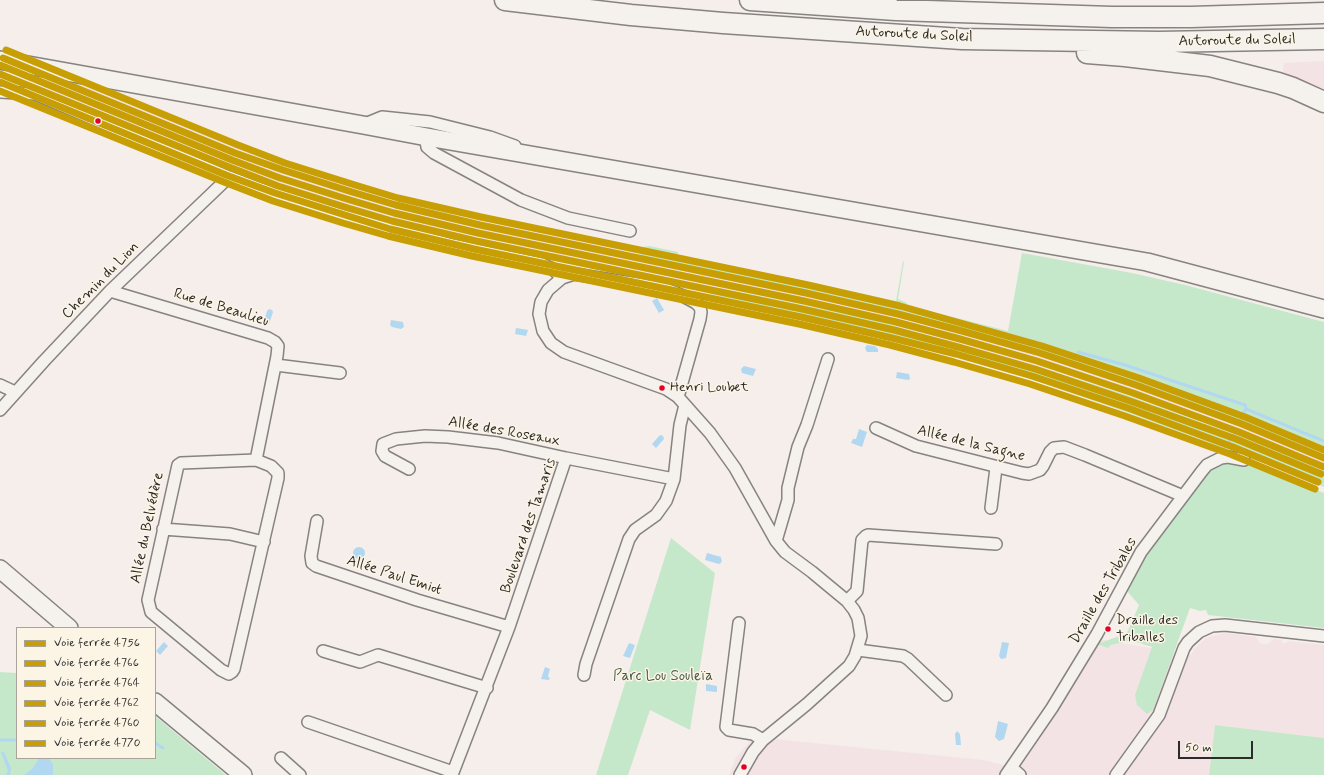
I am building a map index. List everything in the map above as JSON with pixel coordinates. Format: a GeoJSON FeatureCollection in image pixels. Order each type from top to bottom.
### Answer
{"type":"FeatureCollection","features":[{"type":"Feature","properties":{"kind":"highway","name":"Autoroute du Soleil"},"geometry":{"type":"LineString","coordinates":[[505,0],[631,15],[962,39],[1159,42],[1324,39]]}},
{"type":"Feature","properties":{"kind":"highway","name":"Autoroute du Soleil"},"geometry":{"type":"LineString","coordinates":[[750,0],[896,10],[1112,17],[1191,17],[1324,13]]}},
{"type":"Feature","properties":{"kind":"highway"},"geometry":{"type":"LineString","coordinates":[[1191,17],[1281,2],[1324,1]]}},
{"type":"Feature","properties":{"kind":"highway"},"geometry":{"type":"LineString","coordinates":[[962,39],[1210,66],[1278,83],[1324,102]]}},
{"type":"Feature","properties":{"kind":"main road"},"geometry":{"type":"LineString","coordinates":[[0,60],[427,137],[1147,262],[1324,309]]}},
{"type":"Feature","properties":{"kind":"main road"},"geometry":{"type":"LineString","coordinates":[[0,568],[68,627]]}},
{"type":"Feature","properties":{"kind":"main road"},"geometry":{"type":"LineString","coordinates":[[156,703],[243,775]]}},
{"type":"Feature","properties":{"kind":"street"},"geometry":{"type":"LineString","coordinates":[[0,92],[35,94],[228,177],[341,215],[453,245],[542,264],[553,269],[562,278]]}},
{"type":"Feature","properties":{"kind":"street"},"geometry":{"type":"LineString","coordinates":[[363,125],[382,118],[430,122],[490,137],[546,157]]}},
{"type":"Feature","properties":{"kind":"street"},"geometry":{"type":"LineString","coordinates":[[427,137],[427,147],[434,153],[521,200],[551,213],[568,218],[630,232]]}},
{"type":"Feature","properties":{"kind":"street","name":"Chemin du Lion"},"geometry":{"type":"LineString","coordinates":[[0,410],[15,392],[110,291],[228,177]]}},
{"type":"Feature","properties":{"kind":"street"},"geometry":{"type":"LineString","coordinates":[[584,675],[586,664],[629,539],[635,530],[656,515],[666,501],[674,479],[681,401],[701,312],[700,307],[689,299],[673,291],[651,285],[628,283],[574,274],[562,278],[554,284],[544,296],[540,309],[541,326],[546,338],[564,352],[666,389],[681,401],[710,433],[735,468],[776,542],[785,552],[812,572],[847,602],[854,610],[860,626],[861,636],[858,650],[849,666],[763,740],[753,752],[740,775]]}},
{"type":"Feature","properties":{"kind":"street","name":"Rue de Beaulieu"},"geometry":{"type":"LineString","coordinates":[[110,291],[272,340],[278,346],[276,365],[256,460]]}},
{"type":"Feature","properties":{"kind":"street"},"geometry":{"type":"LineString","coordinates":[[776,542],[788,500],[788,488],[798,447],[807,425],[828,359]]}},
{"type":"Feature","properties":{"kind":"street"},"geometry":{"type":"LineString","coordinates":[[276,365],[340,373]]}},
{"type":"Feature","properties":{"kind":"street"},"geometry":{"type":"LineString","coordinates":[[0,385],[15,392]]}},
{"type":"Feature","properties":{"kind":"street","name":"Allée de la Sagne"},"geometry":{"type":"LineString","coordinates":[[876,428],[916,446],[996,468],[1022,473],[1035,473],[1043,466],[1047,456],[1054,448],[1064,447],[1182,496]]}},
{"type":"Feature","properties":{"kind":"street","name":"Allée des Roseaux"},"geometry":{"type":"LineString","coordinates":[[410,469],[385,456],[382,451],[383,444],[396,439],[425,436],[448,436],[498,444],[566,458]]}},
{"type":"Feature","properties":{"kind":"street","name":"Draille des Tribales"},"geometry":{"type":"LineString","coordinates":[[1013,773],[1098,634],[1141,552],[1182,496],[1202,471],[1214,461],[1228,457],[1244,460]]}},
{"type":"Feature","properties":{"kind":"street","name":"Boulevard des Tamaris"},"geometry":{"type":"LineString","coordinates":[[453,774],[509,628],[566,458],[674,479]]}},
{"type":"Feature","properties":{"kind":"street","name":"Allée du Belvédère"},"geometry":{"type":"LineString","coordinates":[[256,460],[271,466],[278,473],[264,542],[234,668],[229,674],[221,670],[151,612],[148,600],[163,529],[178,465],[181,463],[256,460]]}},
{"type":"Feature","properties":{"kind":"street"},"geometry":{"type":"LineString","coordinates":[[991,508],[996,468]]}},
{"type":"Feature","properties":{"kind":"street","name":"Allée Paul Emiot"},"geometry":{"type":"LineString","coordinates":[[317,520],[311,556],[312,563],[316,566],[509,628]]}},
{"type":"Feature","properties":{"kind":"street"},"geometry":{"type":"LineString","coordinates":[[163,529],[230,534],[264,542]]}},
{"type":"Feature","properties":{"kind":"street"},"geometry":{"type":"LineString","coordinates":[[847,602],[857,591],[862,540],[868,535],[996,544]]}},
{"type":"Feature","properties":{"kind":"street"},"geometry":{"type":"LineString","coordinates":[[739,623],[726,725],[729,730],[753,734],[763,740]]}},
{"type":"Feature","properties":{"kind":"street"},"geometry":{"type":"LineString","coordinates":[[1116,775],[1159,715],[1184,648],[1199,632],[1212,626],[1225,625],[1324,636]]}},
{"type":"Feature","properties":{"kind":"street"},"geometry":{"type":"LineString","coordinates":[[858,650],[903,656],[946,694]]}},
{"type":"Feature","properties":{"kind":"street"},"geometry":{"type":"LineString","coordinates":[[323,651],[360,662],[378,656],[487,688]]}},
{"type":"Feature","properties":{"kind":"street"},"geometry":{"type":"LineString","coordinates":[[308,722],[382,747],[453,774]]}},
{"type":"Feature","properties":{"kind":"street"},"geometry":{"type":"LineString","coordinates":[[281,758],[300,775]]}},
{"type":"Feature","properties":{"kind":"shaded area"},"geometry":{"type":"Polygon","coordinates":[[[1324,61],[1324,89],[1285,81],[1283,73],[1284,63],[1324,61]]]}},
{"type":"Feature","properties":{"kind":"shaded area"},"geometry":{"type":"Polygon","coordinates":[[[45,79],[66,81],[98,90],[263,154],[355,185],[455,210],[585,238],[734,276],[826,294],[893,310],[1028,347],[1157,389],[1239,420],[1324,455],[1324,471],[1269,447],[1121,393],[1042,368],[870,319],[702,285],[696,288],[620,272],[591,262],[566,257],[561,260],[556,259],[555,263],[486,249],[438,237],[327,205],[263,185],[225,171],[108,119],[107,116],[38,86],[45,79]]]}},
{"type":"Feature","properties":{"kind":"shaded area"},"geometry":{"type":"Polygon","coordinates":[[[1226,633],[1256,637],[1260,643],[1264,644],[1268,644],[1274,639],[1282,640],[1282,643],[1287,643],[1287,641],[1324,645],[1324,738],[1215,725],[1209,775],[729,775],[736,757],[754,737],[983,760],[1007,766],[1045,709],[1087,637],[1191,655],[1195,648],[1206,638],[1226,633]]]}},
{"type":"Feature","properties":{"kind":"green space"},"geometry":{"type":"Polygon","coordinates":[[[649,246],[678,252],[677,260],[734,272],[787,277],[896,301],[903,261],[898,299],[907,303],[906,305],[1008,331],[1022,253],[1132,273],[1185,285],[1324,322],[1324,455],[1157,389],[1028,347],[898,311],[826,294],[640,258],[642,247],[649,246]]]}},
{"type":"Feature","properties":{"kind":"green space"},"geometry":{"type":"Polygon","coordinates":[[[711,287],[870,319],[1042,368],[1121,393],[1269,447],[1324,471],[1324,487],[1274,465],[1226,454],[1213,448],[1210,443],[990,365],[968,355],[900,338],[891,338],[889,340],[806,316],[709,294],[711,287]]]}},
{"type":"Feature","properties":{"kind":"green space"},"geometry":{"type":"Polygon","coordinates":[[[1240,462],[1279,474],[1324,493],[1324,628],[1208,615],[1206,610],[1200,611],[1190,608],[1153,710],[1147,714],[1137,705],[1135,695],[1152,647],[1133,641],[1111,645],[1108,648],[1097,644],[1125,634],[1128,631],[1139,605],[1127,591],[1140,563],[1200,477],[1216,463],[1240,462]]]}},
{"type":"Feature","properties":{"kind":"green space","name":"Parc Lou Souleïa"},"geometry":{"type":"Polygon","coordinates":[[[671,538],[715,573],[690,730],[650,710],[628,775],[596,775],[671,538]]]}},
{"type":"Feature","properties":{"kind":"green space"},"geometry":{"type":"Polygon","coordinates":[[[0,672],[16,673],[16,759],[156,759],[156,717],[226,775],[0,775],[0,672]]]}},
{"type":"Feature","properties":{"kind":"green space"},"geometry":{"type":"Polygon","coordinates":[[[1215,725],[1324,738],[1324,775],[1209,775],[1215,725]]]}},
{"type":"Feature","properties":{"kind":"water"},"geometry":{"type":"Polygon","coordinates":[[[657,298],[664,310],[659,313],[652,301],[657,298]]]}},
{"type":"Feature","properties":{"kind":"water"},"geometry":{"type":"Polygon","coordinates":[[[269,309],[273,312],[269,324],[264,322],[269,309]]]}},
{"type":"Feature","properties":{"kind":"water"},"geometry":{"type":"Polygon","coordinates":[[[391,320],[403,322],[404,327],[401,329],[392,327],[390,325],[391,320]]]}},
{"type":"Feature","properties":{"kind":"water"},"geometry":{"type":"Polygon","coordinates":[[[516,328],[528,330],[526,336],[515,334],[516,328]]]}},
{"type":"Feature","properties":{"kind":"water"},"geometry":{"type":"Polygon","coordinates":[[[867,345],[875,346],[878,349],[878,352],[867,352],[865,348],[867,345]]]}},
{"type":"Feature","properties":{"kind":"water"},"geometry":{"type":"Polygon","coordinates":[[[744,366],[756,369],[753,376],[742,373],[741,369],[744,366]]]}},
{"type":"Feature","properties":{"kind":"water"},"geometry":{"type":"Polygon","coordinates":[[[897,372],[909,374],[910,379],[896,378],[897,372]]]}},
{"type":"Feature","properties":{"kind":"water"},"geometry":{"type":"Polygon","coordinates":[[[859,429],[867,432],[862,447],[851,443],[853,439],[856,439],[859,429]]]}},
{"type":"Feature","properties":{"kind":"water"},"geometry":{"type":"Polygon","coordinates":[[[660,435],[663,436],[664,439],[656,448],[652,444],[660,435]]]}},
{"type":"Feature","properties":{"kind":"water"},"geometry":{"type":"Polygon","coordinates":[[[359,547],[363,549],[365,553],[363,557],[359,559],[355,557],[353,553],[355,549],[359,547]]]}},
{"type":"Feature","properties":{"kind":"water"},"geometry":{"type":"Polygon","coordinates":[[[707,553],[721,557],[721,563],[719,564],[705,560],[707,553]]]}},
{"type":"Feature","properties":{"kind":"water"},"geometry":{"type":"Polygon","coordinates":[[[164,642],[168,646],[160,655],[156,651],[164,642]]]}},
{"type":"Feature","properties":{"kind":"water"},"geometry":{"type":"Polygon","coordinates":[[[1002,642],[1009,643],[1006,658],[1001,659],[999,656],[1002,642]]]}},
{"type":"Feature","properties":{"kind":"water"},"geometry":{"type":"Polygon","coordinates":[[[629,643],[635,645],[630,658],[623,656],[629,643]]]}},
{"type":"Feature","properties":{"kind":"water"},"geometry":{"type":"Polygon","coordinates":[[[545,667],[550,669],[548,676],[550,679],[548,680],[541,679],[545,667]]]}},
{"type":"Feature","properties":{"kind":"water"},"geometry":{"type":"Polygon","coordinates":[[[706,684],[717,686],[717,692],[706,691],[706,684]]]}},
{"type":"Feature","properties":{"kind":"water"},"geometry":{"type":"Polygon","coordinates":[[[998,721],[1008,724],[1004,739],[999,741],[995,737],[998,721]]]}},
{"type":"Feature","properties":{"kind":"water"},"geometry":{"type":"Polygon","coordinates":[[[957,731],[960,734],[961,745],[956,745],[955,734],[957,731]]]}},
{"type":"Feature","properties":{"kind":"water"},"geometry":{"type":"Polygon","coordinates":[[[1,752],[4,752],[11,768],[10,775],[6,775],[8,771],[1,752]]]}},
{"type":"Feature","properties":{"kind":"water"},"geometry":{"type":"Polygon","coordinates":[[[38,759],[48,759],[53,764],[53,775],[24,775],[33,768],[38,759]]]}},
{"type":"Feature","properties":{"kind":"waterway"},"geometry":{"type":"LineString","coordinates":[[1078,352],[1125,365],[1245,405],[1246,408],[1240,421]]}},
{"type":"Feature","properties":{"kind":"waterway"},"geometry":{"type":"LineString","coordinates":[[1246,409],[1324,441]]}},
{"type":"Feature","properties":{"kind":"waterway"},"geometry":{"type":"LineString","coordinates":[[1223,450],[1234,435]]}},
{"type":"Feature","properties":{"kind":"waterway"},"geometry":{"type":"LineString","coordinates":[[0,740],[16,740]]}},
{"type":"Feature","properties":{"kind":"waterway"},"geometry":{"type":"LineString","coordinates":[[156,744],[163,748]]}},
{"type":"Feature","properties":{"kind":"rail line","name":"4760"},"geometry":{"type":"LineString","coordinates":[[6,50],[238,145],[285,163],[355,185],[398,198],[481,217],[808,285],[900,306],[1042,346],[1139,378],[1245,417],[1324,450]]}},
{"type":"Feature","properties":{"kind":"rail line","name":"4764"},"geometry":{"type":"LineString","coordinates":[[3,58],[235,153],[352,192],[396,205],[480,225],[806,293],[898,314],[962,331],[1040,353],[1136,385],[1242,424],[1324,458]]}},
{"type":"Feature","properties":{"kind":"rail line","name":"4756"},"geometry":{"type":"LineString","coordinates":[[0,65],[232,160],[280,178],[350,200],[394,213],[478,233],[804,301],[896,322],[960,339],[1037,361],[1133,393],[1239,432],[1324,467]]}},
{"type":"Feature","properties":{"kind":"rail line","name":"4766"},"geometry":{"type":"LineString","coordinates":[[0,74],[278,186],[348,208],[392,221],[476,241],[802,309],[894,330],[958,347],[1035,369],[1130,401],[1236,439],[1321,474]]}},
{"type":"Feature","properties":{"kind":"rail line","name":"4762"},"geometry":{"type":"LineString","coordinates":[[0,82],[226,175],[275,193],[390,229],[474,249],[801,317],[956,354],[1032,376],[1128,408],[1233,447],[1318,482]]}},
{"type":"Feature","properties":{"kind":"rail line","name":"4770"},"geometry":{"type":"LineString","coordinates":[[0,91],[273,201],[343,223],[388,236],[472,256],[799,324],[890,345],[954,362],[1030,384],[1125,416],[1230,454],[1315,489]]}},
{"type":"Feature","properties":{"kind":"place","name":"Henri Loubet"},"geometry":{"type":"Point","coordinates":[662,388]}},
{"type":"Feature","properties":{"kind":"place","name":"Draille des Triballes"},"geometry":{"type":"Point","coordinates":[1108,629]}}]}
